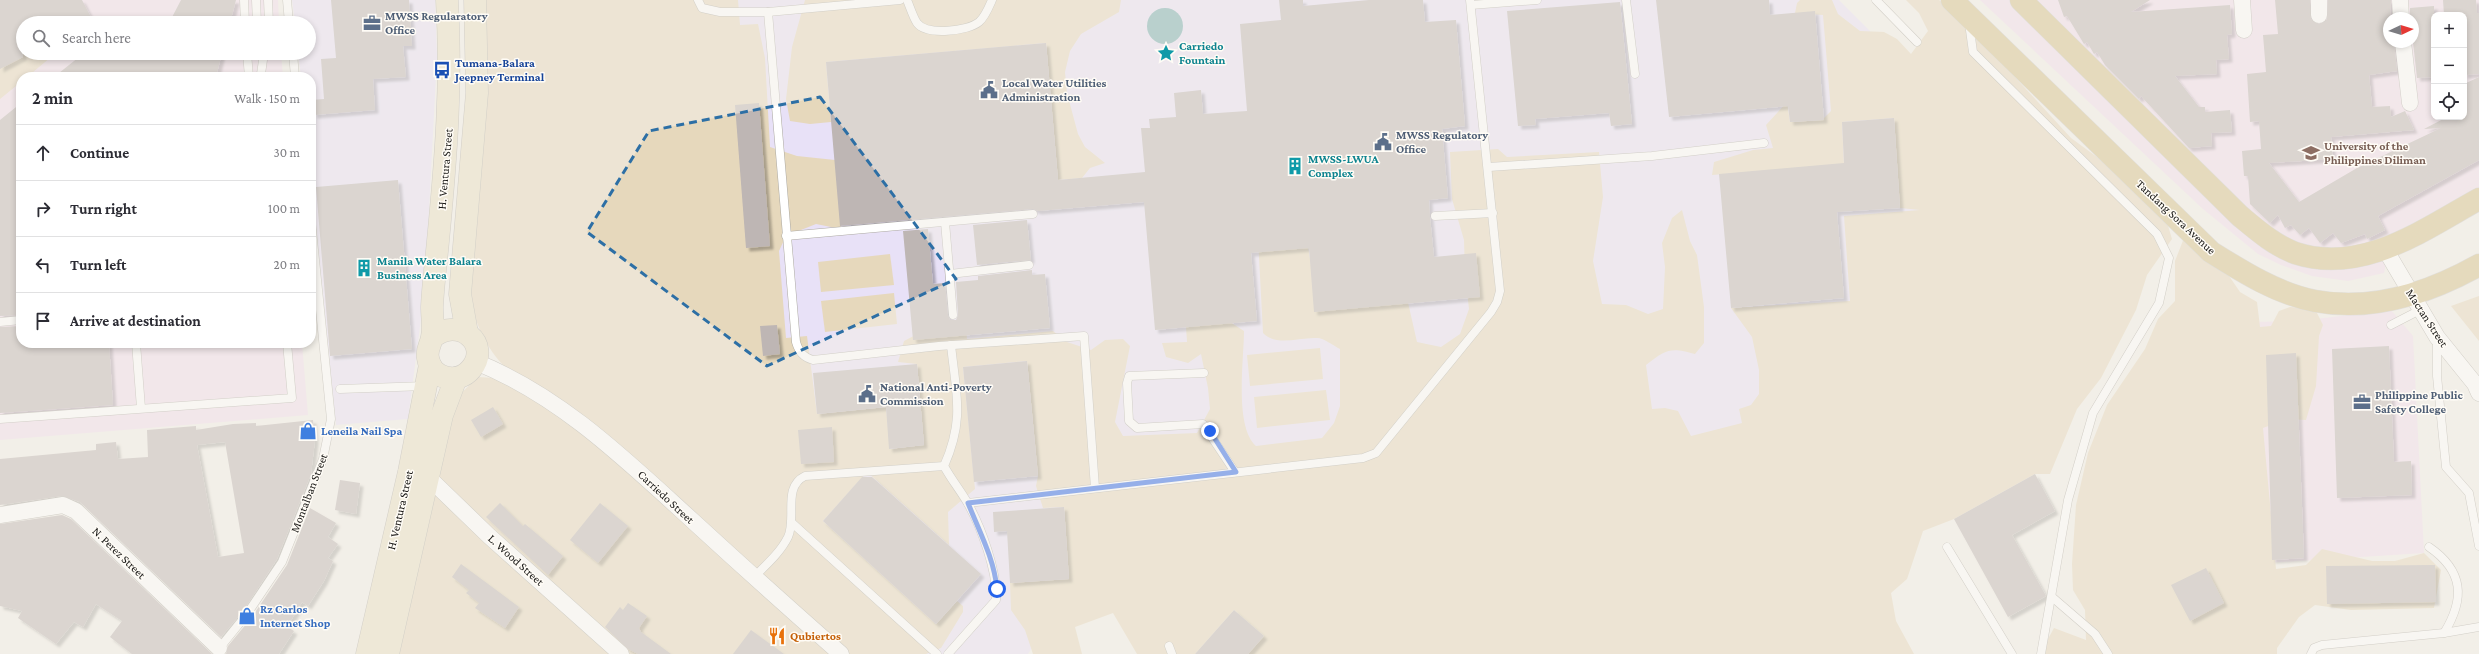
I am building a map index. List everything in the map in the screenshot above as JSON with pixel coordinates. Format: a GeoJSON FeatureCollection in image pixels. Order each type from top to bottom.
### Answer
{"type":"FeatureCollection","features":[{"type":"Feature","properties":{"kind":"main road","name":"Tandang Sora Avenue"},"geometry":{"type":"LineString","coordinates":[[1952,0],[2211,252],[2252,277],[2315,301],[2351,304],[2386,302],[2416,303],[2455,278],[2479,265]]}},
{"type":"Feature","properties":{"kind":"main road"},"geometry":{"type":"LineString","coordinates":[[2021,0],[2240,216],[2271,241],[2295,253],[2325,258],[2351,258],[2385,249],[2479,199]]}},
{"type":"Feature","properties":{"kind":"street","name":"H. Ventura Street"},"geometry":{"type":"LineString","coordinates":[[432,338],[432,308],[448,136],[450,59],[447,0]]}},
{"type":"Feature","properties":{"kind":"street"},"geometry":{"type":"LineString","coordinates":[[467,333],[460,330],[445,329],[432,338],[427,351],[428,376],[456,378],[468,372],[476,362],[476,346],[467,333],[460,294],[477,93],[475,0]]}},
{"type":"Feature","properties":{"kind":"street"},"geometry":{"type":"LineString","coordinates":[[2242,0],[2244,30]]}},
{"type":"Feature","properties":{"kind":"street"},"geometry":{"type":"LineString","coordinates":[[2400,0],[2401,12]]}},
{"type":"Feature","properties":{"kind":"street"},"geometry":{"type":"LineString","coordinates":[[2404,48],[2410,103]]}},
{"type":"Feature","properties":{"kind":"street","name":"Mactan Street"},"geometry":{"type":"LineString","coordinates":[[2385,249],[2437,337],[2478,387]]}},
{"type":"Feature","properties":{"kind":"street","name":"Carriedo Street"},"geometry":{"type":"LineString","coordinates":[[476,362],[500,372],[559,407],[620,454],[754,577],[841,654]]}},
{"type":"Feature","properties":{"kind":"street","name":"H. Ventura Street"},"geometry":{"type":"LineString","coordinates":[[388,654],[418,474],[428,376]]}},
{"type":"Feature","properties":{"kind":"street","name":"H. Ventura Street"},"geometry":{"type":"LineString","coordinates":[[366,654],[418,474],[456,378]]}},
{"type":"Feature","properties":{"kind":"street","name":"L. Wood Street"},"geometry":{"type":"LineString","coordinates":[[418,474],[621,654]]}},
{"type":"Feature","properties":{"kind":"street","name":"N. Perez Street"},"geometry":{"type":"LineString","coordinates":[[0,515],[63,505],[76,511],[217,651]]}},
{"type":"Feature","properties":{"kind":"lane"},"geometry":{"type":"LineString","coordinates":[[244,0],[245,16]]}},
{"type":"Feature","properties":{"kind":"lane"},"geometry":{"type":"LineString","coordinates":[[256,0],[257,16]]}},
{"type":"Feature","properties":{"kind":"lane"},"geometry":{"type":"LineString","coordinates":[[268,0],[269,16]]}},
{"type":"Feature","properties":{"kind":"lane"},"geometry":{"type":"LineString","coordinates":[[287,0],[288,16]]}},
{"type":"Feature","properties":{"kind":"lane"},"geometry":{"type":"LineString","coordinates":[[698,0],[702,8],[720,12],[768,12],[900,0]]}},
{"type":"Feature","properties":{"kind":"lane"},"geometry":{"type":"LineString","coordinates":[[907,0],[917,23],[926,30],[942,30],[971,26],[981,21],[992,0]]}},
{"type":"Feature","properties":{"kind":"lane"},"geometry":{"type":"LineString","coordinates":[[968,503],[1363,458],[1376,453],[1497,302],[1500,291],[1489,167],[1471,3],[1537,0]]}},
{"type":"Feature","properties":{"kind":"lane"},"geometry":{"type":"LineString","coordinates":[[1626,0],[1634,74]]}},
{"type":"Feature","properties":{"kind":"lane"},"geometry":{"type":"LineString","coordinates":[[1876,0],[1916,42]]}},
{"type":"Feature","properties":{"kind":"lane"},"geometry":{"type":"LineString","coordinates":[[768,12],[786,236],[796,342],[799,351],[805,357],[822,359],[951,345],[1084,336],[1095,488]]}},
{"type":"Feature","properties":{"kind":"lane"},"geometry":{"type":"LineString","coordinates":[[1968,15],[1973,52],[2157,234],[2169,258],[2159,303],[2093,413],[2068,500],[2041,654]]}},
{"type":"Feature","properties":{"kind":"lane"},"geometry":{"type":"LineString","coordinates":[[248,60],[249,72]]}},
{"type":"Feature","properties":{"kind":"lane"},"geometry":{"type":"LineString","coordinates":[[259,60],[260,72]]}},
{"type":"Feature","properties":{"kind":"lane"},"geometry":{"type":"LineString","coordinates":[[261,72],[263,60]]}},
{"type":"Feature","properties":{"kind":"lane"},"geometry":{"type":"LineString","coordinates":[[293,60],[294,72]]}},
{"type":"Feature","properties":{"kind":"lane"},"geometry":{"type":"LineString","coordinates":[[1489,167],[1652,156],[1764,143]]}},
{"type":"Feature","properties":{"kind":"lane"},"geometry":{"type":"LineString","coordinates":[[1435,216],[1493,213]]}},
{"type":"Feature","properties":{"kind":"lane"},"geometry":{"type":"LineString","coordinates":[[786,236],[1033,214]]}},
{"type":"Feature","properties":{"kind":"lane"},"geometry":{"type":"LineString","coordinates":[[945,222],[953,315]]}},
{"type":"Feature","properties":{"kind":"lane"},"geometry":{"type":"LineString","coordinates":[[950,274],[1029,265]]}},
{"type":"Feature","properties":{"kind":"lane","name":"Montalban Street"},"geometry":{"type":"LineString","coordinates":[[217,651],[247,614],[282,562],[323,459],[329,438],[331,419],[316,270]]}},
{"type":"Feature","properties":{"kind":"lane"},"geometry":{"type":"LineString","coordinates":[[2391,325],[2416,303]]}},
{"type":"Feature","properties":{"kind":"lane"},"geometry":{"type":"LineString","coordinates":[[0,322],[16,320]]}},
{"type":"Feature","properties":{"kind":"lane"},"geometry":{"type":"LineString","coordinates":[[2437,337],[2436,376],[2446,466],[2469,493],[2479,546]]}},
{"type":"Feature","properties":{"kind":"lane"},"geometry":{"type":"LineString","coordinates":[[948,654],[996,600],[996,577],[986,545],[968,503],[954,486],[944,466],[954,442],[959,416],[951,345]]}},
{"type":"Feature","properties":{"kind":"lane"},"geometry":{"type":"LineString","coordinates":[[136,348],[141,408]]}},
{"type":"Feature","properties":{"kind":"lane"},"geometry":{"type":"LineString","coordinates":[[0,419],[292,398],[287,348]]}},
{"type":"Feature","properties":{"kind":"lane"},"geometry":{"type":"LineString","coordinates":[[1204,373],[1130,376],[1127,383],[1130,420],[1136,428],[1203,424],[1236,472]]}},
{"type":"Feature","properties":{"kind":"lane"},"geometry":{"type":"LineString","coordinates":[[340,389],[428,376]]}},
{"type":"Feature","properties":{"kind":"lane"},"geometry":{"type":"LineString","coordinates":[[754,577],[775,556],[788,537],[791,522],[793,486],[798,479],[805,476],[944,466]]}},
{"type":"Feature","properties":{"kind":"lane"},"geometry":{"type":"LineString","coordinates":[[791,522],[937,654]]}},
{"type":"Feature","properties":{"kind":"lane"},"geometry":{"type":"LineString","coordinates":[[1946,547],[2012,654]]}},
{"type":"Feature","properties":{"kind":"lane"},"geometry":{"type":"LineString","coordinates":[[2429,547],[2442,556],[2458,581],[2459,593],[2455,615],[2444,633]]}},
{"type":"Feature","properties":{"kind":"lane"},"geometry":{"type":"LineString","coordinates":[[2052,597],[2095,634],[2108,654]]}},
{"type":"Feature","properties":{"kind":"lane"},"geometry":{"type":"LineString","coordinates":[[2311,654],[2314,648],[2322,645],[2444,633],[2479,627]]}},
{"type":"Feature","properties":{"kind":"lane"},"geometry":{"type":"LineString","coordinates":[[1169,646],[1172,654]]}},
{"type":"Feature","properties":{"kind":"highlighted area"},"geometry":{"type":"Polygon","coordinates":[[[820,97],[956,279],[767,366],[587,232],[649,131],[820,97]]]}},
{"type":"Feature","properties":{"kind":"shaded area"},"geometry":{"type":"Polygon","coordinates":[[[0,0],[278,0],[279,16],[16,16],[16,60],[282,60],[283,72],[16,72],[16,348],[302,348],[308,415],[0,440],[0,0]]]}},
{"type":"Feature","properties":{"kind":"shaded area"},"geometry":{"type":"Polygon","coordinates":[[[292,0],[435,0],[437,57],[425,288],[408,419],[336,425],[316,225],[316,72],[300,72],[299,60],[316,60],[316,16],[294,16],[292,0]]]}},
{"type":"Feature","properties":{"kind":"shaded area"},"geometry":{"type":"Polygon","coordinates":[[[480,0],[738,0],[740,25],[758,24],[765,58],[770,147],[797,156],[835,160],[841,229],[816,224],[786,236],[779,251],[786,338],[807,336],[817,414],[886,407],[890,449],[924,445],[917,364],[898,362],[904,341],[927,329],[965,320],[967,339],[1053,331],[1067,342],[1091,350],[1105,340],[1123,339],[1130,346],[1115,422],[1123,436],[1197,433],[1210,409],[1208,388],[1201,354],[1188,363],[1166,357],[1162,343],[1187,342],[1186,327],[1230,322],[1244,331],[1242,375],[1243,408],[1245,424],[1249,437],[1256,446],[1322,438],[1334,423],[1340,406],[1340,349],[1320,338],[1275,340],[1263,333],[1258,238],[1306,233],[1317,304],[1407,298],[1417,342],[1441,347],[1460,334],[1469,309],[1465,274],[1464,240],[1452,199],[1450,152],[1498,149],[1507,157],[1599,152],[1603,197],[1593,261],[1602,304],[1626,305],[1648,314],[1663,309],[1665,267],[1662,243],[1672,218],[1682,210],[1690,241],[1697,255],[1704,307],[1704,343],[1695,354],[1674,350],[1669,351],[1646,365],[1652,409],[1665,408],[1678,411],[1691,436],[1742,423],[1739,409],[1751,405],[1759,394],[1759,370],[1752,337],[1731,308],[1850,301],[1844,216],[1920,210],[1900,208],[1894,118],[1842,122],[1844,165],[1712,175],[1714,162],[1753,150],[1773,148],[1766,125],[1787,102],[1790,122],[1822,120],[1831,111],[1823,15],[1795,13],[1797,3],[1800,0],[1832,0],[1838,14],[1860,31],[1884,32],[1897,39],[1911,54],[1928,31],[1919,13],[1906,0],[1939,0],[1957,14],[2071,138],[2101,160],[2166,219],[2172,239],[2147,275],[2136,310],[2101,378],[2077,409],[2050,474],[2035,474],[1954,519],[1923,531],[1907,579],[1891,593],[1896,621],[1914,654],[1248,654],[1264,636],[1234,610],[1195,654],[1137,654],[1113,613],[1075,627],[1082,654],[1033,654],[1025,630],[1011,610],[1010,583],[1069,579],[1064,507],[1043,508],[1036,486],[1038,476],[1027,361],[963,367],[975,489],[948,512],[949,545],[867,472],[823,521],[936,624],[957,601],[963,606],[963,612],[941,648],[926,654],[397,654],[456,398],[478,377],[494,378],[503,365],[484,339],[472,309],[467,289],[480,0]]]}},
{"type":"Feature","properties":{"kind":"shaded area","name":"MWSS-LWUA Complex"},"geometry":{"type":"Polygon","coordinates":[[[639,0],[1839,0],[1907,68],[1923,210],[1860,435],[1394,495],[1101,538],[1028,654],[859,654],[639,0]]]}},
{"type":"Feature","properties":{"kind":"shaded area"},"geometry":{"type":"Polygon","coordinates":[[[805,0],[1121,0],[1119,12],[1081,34],[1070,51],[1065,72],[1067,93],[1078,134],[1085,147],[1105,163],[1090,168],[1082,178],[1058,180],[1046,43],[826,62],[831,122],[810,124],[790,121],[786,99],[792,47],[805,0]]]}},
{"type":"Feature","properties":{"kind":"shaded area","name":"University of the Philippines Diliman"},"geometry":{"type":"Polygon","coordinates":[[[1980,0],[2479,0],[2479,189],[2392,234],[2384,273],[2348,281],[2312,276],[2281,265],[2258,254],[2203,209],[1980,0]]]}},
{"type":"Feature","properties":{"kind":"shaded area"},"geometry":{"type":"Polygon","coordinates":[[[16,55],[16,60],[48,60],[33,72],[16,72],[16,86],[0,99],[0,61],[16,55]]]}},
{"type":"Feature","properties":{"kind":"shaded area"},"geometry":{"type":"Polygon","coordinates":[[[2184,238],[2227,273],[2240,292],[2257,302],[2260,327],[2271,326],[2279,311],[2290,307],[2315,309],[2323,325],[2319,336],[2316,386],[2306,420],[2287,419],[2263,428],[2276,569],[2306,565],[2322,549],[2372,561],[2395,561],[2424,553],[2441,570],[2434,608],[2351,610],[2315,605],[2299,617],[2277,648],[2277,654],[2043,654],[2042,650],[2054,628],[2086,640],[2085,610],[2073,590],[2072,564],[2076,505],[2088,453],[2107,405],[2145,349],[2158,319],[2175,301],[2175,261],[2184,238]]]}},
{"type":"Feature","properties":{"kind":"shaded area"},"geometry":{"type":"Polygon","coordinates":[[[890,254],[894,285],[821,292],[818,262],[890,254]]]}},
{"type":"Feature","properties":{"kind":"shaded area"},"geometry":{"type":"Polygon","coordinates":[[[894,293],[897,324],[825,332],[821,301],[894,293]]]}},
{"type":"Feature","properties":{"kind":"shaded area"},"geometry":{"type":"Polygon","coordinates":[[[2479,296],[2479,341],[2451,306],[2479,296]]]}},
{"type":"Feature","properties":{"kind":"shaded area"},"geometry":{"type":"Polygon","coordinates":[[[2391,310],[2413,336],[2424,553],[2265,563],[2252,322],[2299,321],[2391,310]]]}},
{"type":"Feature","properties":{"kind":"shaded area"},"geometry":{"type":"Polygon","coordinates":[[[1320,348],[1323,379],[1250,386],[1247,355],[1320,348]]]}},
{"type":"Feature","properties":{"kind":"shaded area"},"geometry":{"type":"Polygon","coordinates":[[[1326,390],[1330,420],[1257,428],[1254,397],[1326,390]]]}},
{"type":"Feature","properties":{"kind":"water","name":"Carriedo Fountain"},"geometry":{"type":"Polygon","coordinates":[[[1165,8],[1175,11],[1180,16],[1183,26],[1180,36],[1175,41],[1165,44],[1155,41],[1150,36],[1147,26],[1150,16],[1155,11],[1165,8]]]}},
{"type":"Feature","properties":{"kind":"building"},"geometry":{"type":"Polygon","coordinates":[[[0,0],[82,0],[90,16],[16,16],[16,60],[17,60],[0,69],[0,0]]]}},
{"type":"Feature","properties":{"kind":"building"},"geometry":{"type":"Polygon","coordinates":[[[181,0],[236,0],[232,16],[173,16],[181,0]]]}},
{"type":"Feature","properties":{"kind":"building","name":"MWSS Regularatory Office"},"geometry":{"type":"Polygon","coordinates":[[[331,0],[409,0],[412,46],[403,46],[406,77],[373,79],[375,110],[316,115],[316,100],[324,99],[321,59],[336,58],[331,0]]]}},
{"type":"Feature","properties":{"kind":"building","name":"MWSS-LWUA Complex"},"geometry":{"type":"Polygon","coordinates":[[[1279,0],[1303,0],[1303,6],[1369,0],[1423,0],[1425,22],[1456,20],[1465,126],[1442,129],[1448,198],[1429,200],[1430,217],[1434,257],[1476,253],[1480,297],[1314,312],[1309,248],[1251,253],[1257,321],[1155,330],[1144,202],[1038,211],[1033,209],[840,226],[826,62],[1046,43],[1058,180],[1145,172],[1141,128],[1150,128],[1149,119],[1176,117],[1174,93],[1201,90],[1203,114],[1247,111],[1240,24],[1281,20],[1279,0]]]}},
{"type":"Feature","properties":{"kind":"building"},"geometry":{"type":"Polygon","coordinates":[[[1656,0],[1769,0],[1770,15],[1815,11],[1824,120],[1790,122],[1788,106],[1669,117],[1656,0]]]}},
{"type":"Feature","properties":{"kind":"building"},"geometry":{"type":"Polygon","coordinates":[[[2058,0],[2150,0],[2131,12],[2230,5],[2232,34],[2227,35],[2229,59],[2216,60],[2217,74],[2175,76],[2199,107],[2205,107],[2205,112],[2230,110],[2232,132],[2211,133],[2212,146],[2189,148],[2141,96],[2139,99],[2105,65],[2097,52],[2094,54],[2087,42],[2084,44],[2067,16],[2064,17],[2058,0]]]}},
{"type":"Feature","properties":{"kind":"building"},"geometry":{"type":"Polygon","coordinates":[[[2275,0],[2310,0],[2311,19],[2319,24],[2327,19],[2328,0],[2391,0],[2390,12],[2383,12],[2383,48],[2395,48],[2397,71],[2369,75],[2372,107],[2390,106],[2391,117],[2405,111],[2414,130],[2331,137],[2333,159],[2269,163],[2299,202],[2357,168],[2441,128],[2424,129],[2441,120],[2467,120],[2467,83],[2479,77],[2479,160],[2378,216],[2385,230],[2367,239],[2365,234],[2341,243],[2333,233],[2320,243],[2309,228],[2300,235],[2291,225],[2285,228],[2278,215],[2270,223],[2250,204],[2248,176],[2244,176],[2242,151],[2261,149],[2259,121],[2250,122],[2247,74],[2266,72],[2263,35],[2278,34],[2275,0]]]}},
{"type":"Feature","properties":{"kind":"building"},"geometry":{"type":"Polygon","coordinates":[[[2443,0],[2476,0],[2477,13],[2479,13],[2479,74],[2467,75],[2467,12],[2444,12],[2443,0]]]}},
{"type":"Feature","properties":{"kind":"building"},"geometry":{"type":"Polygon","coordinates":[[[1620,2],[1632,124],[1611,126],[1609,113],[1535,119],[1536,125],[1518,126],[1507,11],[1620,2]]]}},
{"type":"Feature","properties":{"kind":"building"},"geometry":{"type":"Polygon","coordinates":[[[2434,6],[2434,12],[2431,12],[2431,77],[2417,78],[2414,48],[2419,48],[2419,12],[2410,12],[2410,8],[2434,6]]]}},
{"type":"Feature","properties":{"kind":"building"},"geometry":{"type":"Polygon","coordinates":[[[75,60],[220,60],[217,72],[60,72],[75,60]]]}},
{"type":"Feature","properties":{"kind":"building"},"geometry":{"type":"Polygon","coordinates":[[[759,103],[770,246],[746,248],[735,105],[759,103]]]}},
{"type":"Feature","properties":{"kind":"building"},"geometry":{"type":"Polygon","coordinates":[[[16,107],[16,315],[0,316],[0,120],[16,107]]]}},
{"type":"Feature","properties":{"kind":"building"},"geometry":{"type":"Polygon","coordinates":[[[1894,118],[1900,208],[1837,212],[1844,298],[1731,308],[1719,174],[1844,163],[1842,122],[1894,118]]]}},
{"type":"Feature","properties":{"kind":"building","name":"Manila Water Balara Business Area"},"geometry":{"type":"Polygon","coordinates":[[[398,180],[412,349],[330,356],[316,187],[398,180]]]}},
{"type":"Feature","properties":{"kind":"building"},"geometry":{"type":"Polygon","coordinates":[[[1027,220],[1031,260],[977,265],[973,225],[1027,220]]]}},
{"type":"Feature","properties":{"kind":"building"},"geometry":{"type":"Polygon","coordinates":[[[928,229],[933,284],[945,283],[948,315],[950,320],[956,320],[958,315],[956,282],[978,280],[978,276],[1032,270],[1032,275],[1045,274],[1050,328],[913,340],[903,231],[928,229]]]}},
{"type":"Feature","properties":{"kind":"building"},"geometry":{"type":"Polygon","coordinates":[[[777,325],[780,354],[763,356],[760,326],[777,325]]]}},
{"type":"Feature","properties":{"kind":"building"},"geometry":{"type":"Polygon","coordinates":[[[16,326],[16,348],[109,348],[113,405],[0,413],[0,327],[16,326]]]}},
{"type":"Feature","properties":{"kind":"building","name":"Philippine Public Safety College"},"geometry":{"type":"Polygon","coordinates":[[[2389,346],[2394,462],[2411,461],[2412,495],[2337,498],[2332,349],[2389,346]]]}},
{"type":"Feature","properties":{"kind":"building"},"geometry":{"type":"Polygon","coordinates":[[[2296,353],[2304,558],[2272,560],[2266,355],[2296,353]]]}},
{"type":"Feature","properties":{"kind":"building"},"geometry":{"type":"Polygon","coordinates":[[[1027,361],[1038,476],[974,482],[963,367],[1027,361]]]}},
{"type":"Feature","properties":{"kind":"building","name":"National Anti-Poverty Commission"},"geometry":{"type":"Polygon","coordinates":[[[917,364],[924,445],[889,449],[886,407],[817,414],[813,373],[917,364]]]}},
{"type":"Feature","properties":{"kind":"building"},"geometry":{"type":"Polygon","coordinates":[[[493,407],[503,424],[481,437],[471,420],[493,407]]]}},
{"type":"Feature","properties":{"kind":"building"},"geometry":{"type":"Polygon","coordinates":[[[313,420],[315,440],[311,474],[277,559],[243,611],[221,637],[80,502],[62,496],[0,505],[0,459],[96,450],[96,444],[116,442],[118,459],[148,457],[147,430],[196,426],[196,430],[233,424],[256,423],[256,426],[313,420]],[[225,442],[197,445],[218,557],[244,553],[225,442]]]}},
{"type":"Feature","properties":{"kind":"building"},"geometry":{"type":"Polygon","coordinates":[[[832,427],[834,462],[801,464],[798,430],[832,427]]]}},
{"type":"Feature","properties":{"kind":"building"},"geometry":{"type":"Polygon","coordinates":[[[2035,474],[2055,511],[2012,535],[2046,596],[2008,617],[1954,519],[2035,474]]]}},
{"type":"Feature","properties":{"kind":"building"},"geometry":{"type":"Polygon","coordinates":[[[862,477],[872,477],[981,574],[936,624],[823,521],[862,477]]]}},
{"type":"Feature","properties":{"kind":"building"},"geometry":{"type":"Polygon","coordinates":[[[340,480],[360,483],[356,514],[335,510],[340,480]]]}},
{"type":"Feature","properties":{"kind":"building"},"geometry":{"type":"Polygon","coordinates":[[[500,503],[523,526],[525,524],[563,556],[548,575],[486,517],[500,503]]]}},
{"type":"Feature","properties":{"kind":"building"},"geometry":{"type":"Polygon","coordinates":[[[600,503],[628,526],[598,563],[570,540],[600,503]]]}},
{"type":"Feature","properties":{"kind":"building"},"geometry":{"type":"Polygon","coordinates":[[[1064,507],[1069,579],[1010,583],[1007,531],[994,532],[993,512],[1064,507]]]}},
{"type":"Feature","properties":{"kind":"building"},"geometry":{"type":"Polygon","coordinates":[[[310,508],[336,523],[328,537],[338,544],[328,558],[333,561],[324,581],[308,606],[302,602],[287,627],[294,631],[279,654],[226,654],[228,646],[252,617],[287,565],[310,508]]]}},
{"type":"Feature","properties":{"kind":"building"},"geometry":{"type":"Polygon","coordinates":[[[62,515],[71,519],[212,654],[132,654],[110,637],[122,621],[96,604],[83,627],[74,622],[56,644],[18,618],[22,611],[0,606],[0,524],[62,515]]]}},
{"type":"Feature","properties":{"kind":"building"},"geometry":{"type":"Polygon","coordinates":[[[461,564],[519,607],[505,628],[475,608],[479,603],[466,593],[469,590],[452,577],[461,564]]]}},
{"type":"Feature","properties":{"kind":"building"},"geometry":{"type":"Polygon","coordinates":[[[2435,565],[2436,602],[2327,604],[2326,566],[2435,565]]]}},
{"type":"Feature","properties":{"kind":"building"},"geometry":{"type":"Polygon","coordinates":[[[2206,568],[2224,603],[2190,621],[2171,585],[2206,568]]]}},
{"type":"Feature","properties":{"kind":"building"},"geometry":{"type":"Polygon","coordinates":[[[628,603],[647,616],[639,628],[641,632],[671,654],[638,654],[628,649],[605,627],[620,607],[623,610],[628,603]]]}},
{"type":"Feature","properties":{"kind":"building"},"geometry":{"type":"Polygon","coordinates":[[[1234,610],[1264,636],[1248,654],[1195,654],[1234,610]]]}},
{"type":"Feature","properties":{"kind":"building"},"geometry":{"type":"Polygon","coordinates":[[[751,630],[784,654],[733,654],[751,630]]]}},
{"type":"Feature","properties":{"kind":"place","name":"MWSS Regularatory Office"},"geometry":{"type":"Point","coordinates":[372,23]}},
{"type":"Feature","properties":{"kind":"place","name":"Carriedo Fountain"},"geometry":{"type":"Point","coordinates":[1166,53]}},
{"type":"Feature","properties":{"kind":"place","name":"Tumana-Balara Jeepney Terminal"},"geometry":{"type":"Point","coordinates":[442,70]}},
{"type":"Feature","properties":{"kind":"place","name":"Local Water Utilities Administration"},"geometry":{"type":"Point","coordinates":[989,90]}},
{"type":"Feature","properties":{"kind":"place","name":"MWSS Regulatory Office"},"geometry":{"type":"Point","coordinates":[1383,142]}},
{"type":"Feature","properties":{"kind":"place","name":"University of the Philippines Diliman"},"geometry":{"type":"Point","coordinates":[2311,153]}},
{"type":"Feature","properties":{"kind":"place","name":"MWSS-LWUA Complex"},"geometry":{"type":"Point","coordinates":[1295,166]}},
{"type":"Feature","properties":{"kind":"place","name":"Manila Water Balara Business Area"},"geometry":{"type":"Point","coordinates":[364,268]}},
{"type":"Feature","properties":{"kind":"place","name":"National Anti-Poverty Commission"},"geometry":{"type":"Point","coordinates":[867,394]}},
{"type":"Feature","properties":{"kind":"place","name":"Philippine Public Safety College"},"geometry":{"type":"Point","coordinates":[2362,402]}},
{"type":"Feature","properties":{"kind":"place","name":"Leneila Nail Spa"},"geometry":{"type":"Point","coordinates":[308,431]}},
{"type":"Feature","properties":{"kind":"place","name":"Rz Carlos Internet Shop"},"geometry":{"type":"Point","coordinates":[247,616]}},
{"type":"Feature","properties":{"kind":"place","name":"Qubiertos"},"geometry":{"type":"Point","coordinates":[777,636]}},
{"type":"Feature","properties":{"kind":"route"},"geometry":{"type":"LineString","coordinates":[[997,589],[996,577],[986,545],[968,503],[1236,472],[1210,431]]}}]}
